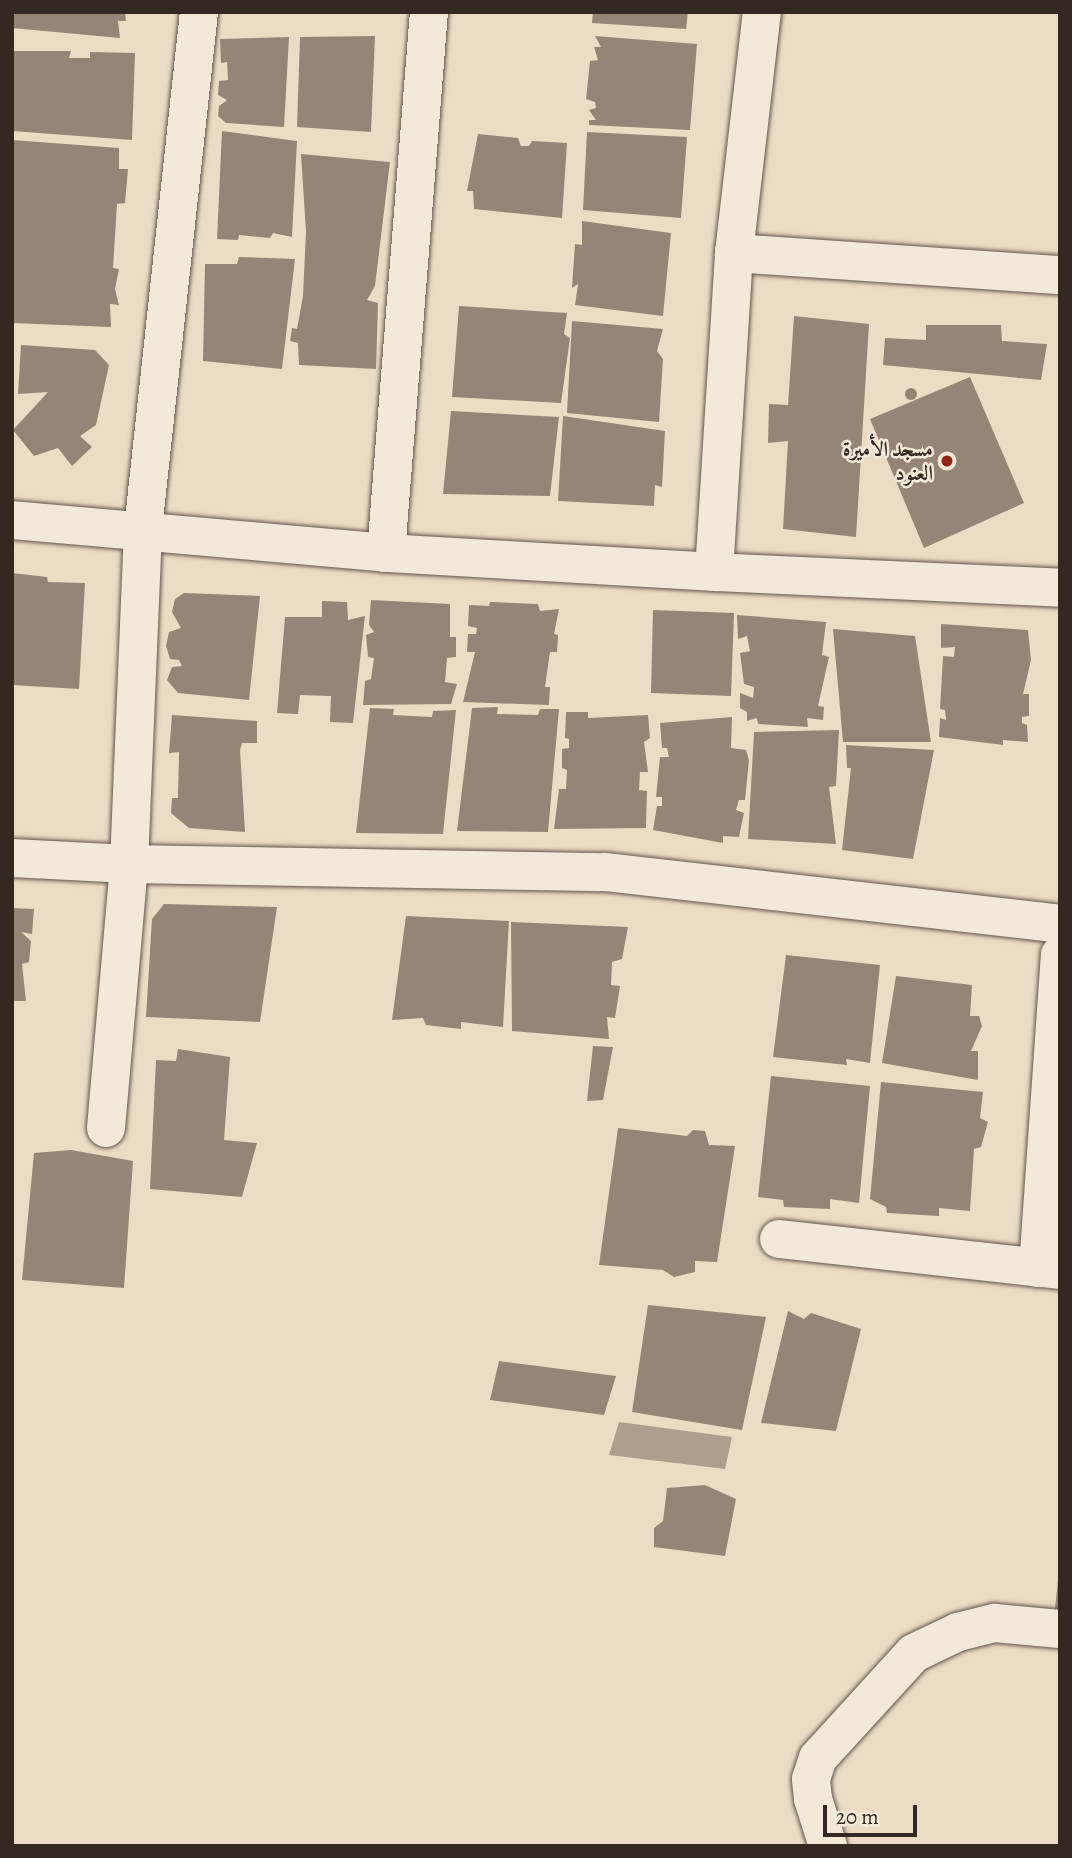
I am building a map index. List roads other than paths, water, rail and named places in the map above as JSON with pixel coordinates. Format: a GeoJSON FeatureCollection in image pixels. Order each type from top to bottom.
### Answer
{"type":"FeatureCollection","features":[{"type":"Feature","properties":{"kind":"street"},"geometry":{"type":"LineString","coordinates":[[106,1128],[129,864],[144,529],[199,12]]}},
{"type":"Feature","properties":{"kind":"street"},"geometry":{"type":"LineString","coordinates":[[386,553],[429,12]]}},
{"type":"Feature","properties":{"kind":"street"},"geometry":{"type":"LineString","coordinates":[[714,572],[734,253],[762,12]]}},
{"type":"Feature","properties":{"kind":"street"},"geometry":{"type":"LineString","coordinates":[[734,253],[1060,275]]}},
{"type":"Feature","properties":{"kind":"street"},"geometry":{"type":"LineString","coordinates":[[12,520],[144,529],[386,553],[1060,588]]}},
{"type":"Feature","properties":{"kind":"street"},"geometry":{"type":"LineString","coordinates":[[12,858],[129,864],[606,872],[1060,924]]}},
{"type":"Feature","properties":{"kind":"street"},"geometry":{"type":"LineString","coordinates":[[779,1240],[1049,1269],[1060,955]]}},
{"type":"Feature","properties":{"kind":"street"},"geometry":{"type":"LineString","coordinates":[[828,1846],[813,1799],[811,1779],[818,1758],[914,1653],[958,1632],[995,1623],[1060,1629]]}},
{"type":"Feature","properties":{"kind":"place","name":"مسجد الأميرة العنود"},"geometry":{"type":"Point","coordinates":[947,461]}}]}
